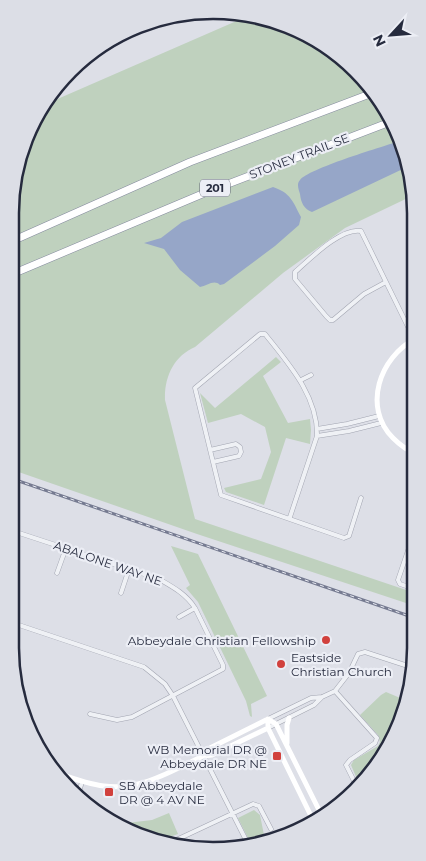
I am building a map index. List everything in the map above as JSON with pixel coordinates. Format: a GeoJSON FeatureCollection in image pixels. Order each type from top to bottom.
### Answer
{"type":"FeatureCollection","features":[{"type":"Feature","properties":{"kind":"highway"},"geometry":{"type":"LineString","coordinates":[[19,238],[190,162],[367,95]]}},
{"type":"Feature","properties":{"kind":"highway","name":"STONEY TRAIL SE"},"geometry":{"type":"LineString","coordinates":[[19,271],[206,192],[385,124]]}},
{"type":"Feature","properties":{"kind":"street"},"geometry":{"type":"LineString","coordinates":[[386,282],[364,294],[334,320],[330,320],[295,278],[295,272],[334,240],[355,230],[361,231],[407,325]]}},
{"type":"Feature","properties":{"kind":"street"},"geometry":{"type":"LineString","coordinates":[[290,518],[317,436],[317,429],[312,406],[301,380],[265,334],[260,334],[194,388],[221,495],[344,538],[349,536],[361,498]]}},
{"type":"Feature","properties":{"kind":"street"},"geometry":{"type":"LineString","coordinates":[[407,343],[393,354],[381,376],[377,404],[379,416],[389,434],[407,448]]}},
{"type":"Feature","properties":{"kind":"street"},"geometry":{"type":"LineString","coordinates":[[301,380],[311,375]]}},
{"type":"Feature","properties":{"kind":"street"},"geometry":{"type":"LineString","coordinates":[[317,429],[379,416]]}},
{"type":"Feature","properties":{"kind":"street"},"geometry":{"type":"LineString","coordinates":[[317,436],[382,423]]}},
{"type":"Feature","properties":{"kind":"street"},"geometry":{"type":"LineString","coordinates":[[347,424],[349,431]]}},
{"type":"Feature","properties":{"kind":"street"},"geometry":{"type":"LineString","coordinates":[[210,450],[236,444],[240,447],[241,452],[238,456],[213,462]]}},
{"type":"Feature","properties":{"kind":"street","name":"ABALONE WAY NE"},"geometry":{"type":"LineString","coordinates":[[19,533],[159,579],[191,602],[224,665],[223,669],[173,696]]}},
{"type":"Feature","properties":{"kind":"street"},"geometry":{"type":"LineString","coordinates":[[57,573],[66,548]]}},
{"type":"Feature","properties":{"kind":"street"},"geometry":{"type":"LineString","coordinates":[[407,554],[398,580],[400,584],[407,586]]}},
{"type":"Feature","properties":{"kind":"street"},"geometry":{"type":"LineString","coordinates":[[120,593],[129,569]]}},
{"type":"Feature","properties":{"kind":"street"},"geometry":{"type":"LineString","coordinates":[[179,616],[195,608]]}},
{"type":"Feature","properties":{"kind":"street"},"geometry":{"type":"LineString","coordinates":[[19,625],[144,667],[165,684],[173,696],[246,840]]}},
{"type":"Feature","properties":{"kind":"street"},"geometry":{"type":"LineString","coordinates":[[203,756],[210,748],[268,719],[311,698],[322,697],[335,691],[349,673],[358,654],[365,652],[407,666]]}},
{"type":"Feature","properties":{"kind":"street"},"geometry":{"type":"LineString","coordinates":[[335,691],[377,738],[376,743],[350,760],[346,765],[354,781]]}},
{"type":"Feature","properties":{"kind":"street"},"geometry":{"type":"LineString","coordinates":[[90,714],[117,720],[132,717],[173,696]]}},
{"type":"Feature","properties":{"kind":"street"},"geometry":{"type":"LineString","coordinates":[[68,777],[82,782],[117,787],[134,786],[150,781],[203,756],[212,755],[289,718],[314,705],[322,697]]}},
{"type":"Feature","properties":{"kind":"street"},"geometry":{"type":"LineString","coordinates":[[288,748],[286,736],[289,718]]}},
{"type":"Feature","properties":{"kind":"street"},"geometry":{"type":"LineString","coordinates":[[268,719],[276,724],[319,811]]}},
{"type":"Feature","properties":{"kind":"street"},"geometry":{"type":"LineString","coordinates":[[268,719],[268,728],[311,816]]}},
{"type":"Feature","properties":{"kind":"street"},"geometry":{"type":"LineString","coordinates":[[80,789],[82,782]]}},
{"type":"Feature","properties":{"kind":"street"},"geometry":{"type":"LineString","coordinates":[[177,839],[253,804],[259,806],[271,829]]}},
{"type":"Feature","properties":{"kind":"green space"},"geometry":{"type":"Polygon","coordinates":[[[239,20],[275,29],[321,51],[359,85],[375,105],[397,151],[404,175],[407,198],[345,228],[283,273],[195,347],[181,356],[172,368],[166,383],[165,400],[195,519],[407,590],[407,603],[197,534],[19,472],[20,188],[29,151],[39,127],[55,100],[239,20]]]}},
{"type":"Feature","properties":{"kind":"green space"},"geometry":{"type":"Polygon","coordinates":[[[276,357],[281,362],[263,376],[288,423],[310,419],[310,444],[286,438],[264,505],[226,492],[224,488],[261,479],[271,452],[265,427],[241,414],[208,423],[200,393],[215,408],[276,357]]]}},
{"type":"Feature","properties":{"kind":"green space"},"geometry":{"type":"Polygon","coordinates":[[[171,546],[198,554],[267,696],[251,704],[252,717],[198,602],[186,588],[190,585],[171,546]]]}},
{"type":"Feature","properties":{"kind":"green space"},"geometry":{"type":"Polygon","coordinates":[[[386,692],[401,698],[387,734],[375,756],[357,778],[351,765],[354,760],[378,746],[380,742],[378,735],[360,715],[386,692]]]}},
{"type":"Feature","properties":{"kind":"green space"},"geometry":{"type":"Polygon","coordinates":[[[254,810],[260,815],[265,835],[249,839],[238,818],[254,810]]]}},
{"type":"Feature","properties":{"kind":"green space"},"geometry":{"type":"Polygon","coordinates":[[[169,813],[178,834],[168,837],[129,823],[152,820],[169,813]]]}},
{"type":"Feature","properties":{"kind":"water"},"geometry":{"type":"Polygon","coordinates":[[[394,143],[403,169],[312,212],[307,209],[301,200],[298,185],[300,180],[316,170],[394,143]]]}},
{"type":"Feature","properties":{"kind":"water"},"geometry":{"type":"Polygon","coordinates":[[[273,187],[284,192],[291,199],[301,217],[299,225],[275,246],[224,284],[213,283],[200,287],[180,270],[164,249],[144,243],[161,238],[182,222],[273,187]]]}},
{"type":"Feature","properties":{"kind":"railway"},"geometry":{"type":"LineString","coordinates":[[19,481],[407,615]]}},
{"type":"Feature","properties":{"kind":"place","name":"Abbeydale Christian Fellowship"},"geometry":{"type":"Point","coordinates":[326,640]}},
{"type":"Feature","properties":{"kind":"place","name":"Eastside Christian Church"},"geometry":{"type":"Point","coordinates":[281,664]}},
{"type":"Feature","properties":{"kind":"place","name":"WB Memorial DR @ Abbeydale DR NE"},"geometry":{"type":"Point","coordinates":[277,756]}},
{"type":"Feature","properties":{"kind":"place","name":"SB Abbeydale DR @ 4 AV NE"},"geometry":{"type":"Point","coordinates":[109,792]}}]}
